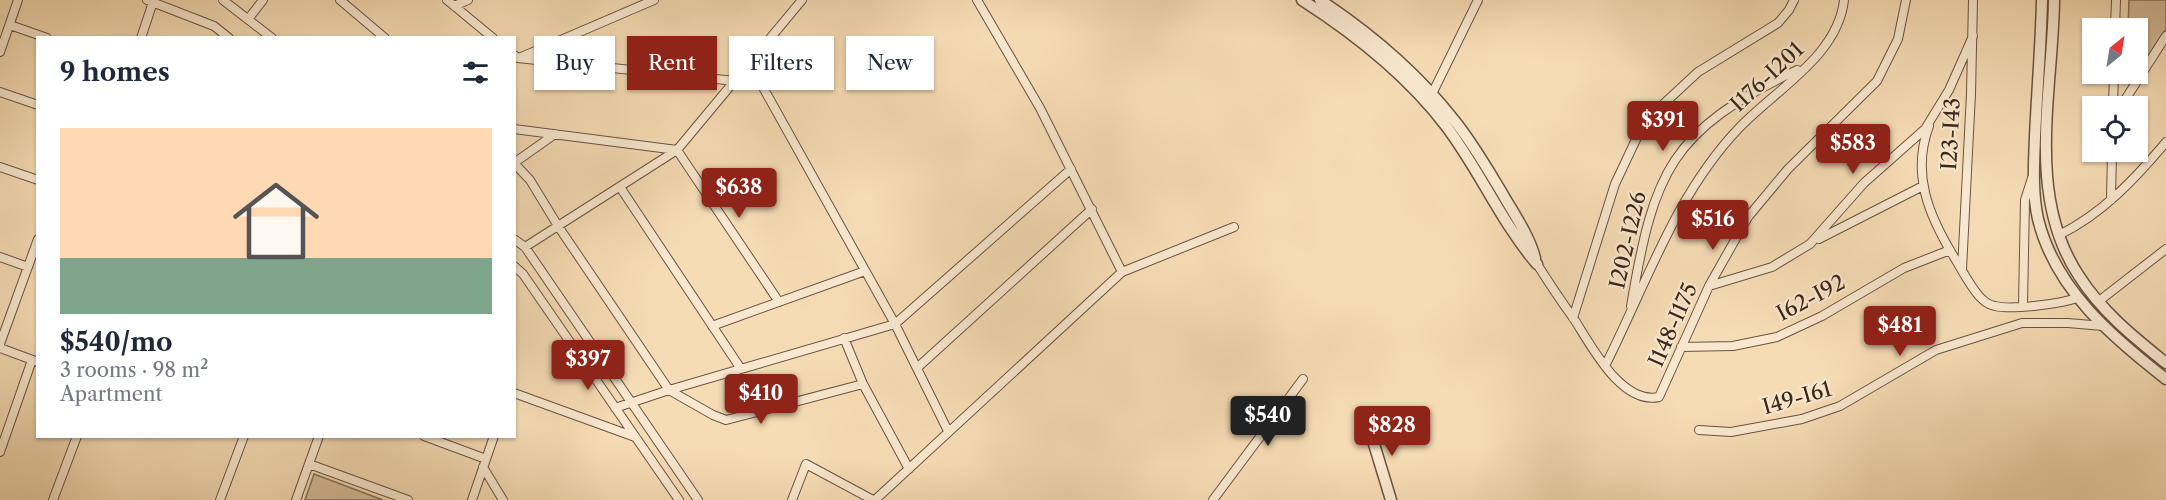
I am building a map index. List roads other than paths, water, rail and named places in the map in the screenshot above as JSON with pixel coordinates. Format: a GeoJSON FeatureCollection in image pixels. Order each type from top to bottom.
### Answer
{"type":"FeatureCollection","features":[{"type":"Feature","properties":{"kind":"street"},"geometry":{"type":"LineString","coordinates":[[0,52],[18,0]]}},
{"type":"Feature","properties":{"kind":"street"},"geometry":{"type":"LineString","coordinates":[[224,0],[270,36]]}},
{"type":"Feature","properties":{"kind":"street"},"geometry":{"type":"LineString","coordinates":[[249,18],[263,0]]}},
{"type":"Feature","properties":{"kind":"street"},"geometry":{"type":"LineString","coordinates":[[450,3],[468,0]]}},
{"type":"Feature","properties":{"kind":"street"},"geometry":{"type":"LineString","coordinates":[[516,58],[654,0]]}},
{"type":"Feature","properties":{"kind":"street"},"geometry":{"type":"LineString","coordinates":[[773,36],[802,0]]}},
{"type":"Feature","properties":{"kind":"street"},"geometry":{"type":"LineString","coordinates":[[977,0],[1040,108],[1122,272]]}},
{"type":"Feature","properties":{"kind":"street"},"geometry":{"type":"LineString","coordinates":[[1302,0],[1354,37],[1428,97]]}},
{"type":"Feature","properties":{"kind":"street"},"geometry":{"type":"LineString","coordinates":[[1320,0],[1382,47],[1465,134],[1525,232],[1537,264]]}},
{"type":"Feature","properties":{"kind":"street"},"geometry":{"type":"LineString","coordinates":[[1428,97],[1478,0]]}},
{"type":"Feature","properties":{"kind":"street"},"geometry":{"type":"LineString","coordinates":[[1573,318],[1615,184],[1640,131],[1657,110],[1698,72],[1778,23],[1794,0]]}},
{"type":"Feature","properties":{"kind":"street","name":"I176-I201"},"geometry":{"type":"LineString","coordinates":[[1605,366],[1690,190],[1739,128],[1820,53],[1833,35],[1844,0]]}},
{"type":"Feature","properties":{"kind":"street","name":"I148-I175"},"geometry":{"type":"LineString","coordinates":[[1537,264],[1616,379],[1632,391],[1657,398],[1664,390],[1709,286],[1735,239],[1762,198],[1877,81],[1898,39],[1906,0]]}},
{"type":"Feature","properties":{"kind":"street","name":"I23-I43"},"geometry":{"type":"LineString","coordinates":[[1962,270],[1973,0]]}},
{"type":"Feature","properties":{"kind":"street"},"geometry":{"type":"LineString","coordinates":[[2042,0],[2034,171],[2041,228],[2061,273],[2077,298],[2103,326],[2166,380]]}},
{"type":"Feature","properties":{"kind":"street"},"geometry":{"type":"LineString","coordinates":[[2054,0],[2047,167],[2048,198],[2059,236],[2069,258],[2099,302],[2164,358]]}},
{"type":"Feature","properties":{"kind":"street"},"geometry":{"type":"LineString","coordinates":[[2115,18],[2116,0]]}},
{"type":"Feature","properties":{"kind":"street"},"geometry":{"type":"LineString","coordinates":[[141,36],[150,1],[214,26],[226,36]]}},
{"type":"Feature","properties":{"kind":"street"},"geometry":{"type":"LineString","coordinates":[[345,2],[383,36]]}},
{"type":"Feature","properties":{"kind":"street"},"geometry":{"type":"LineString","coordinates":[[450,3],[491,36]]}},
{"type":"Feature","properties":{"kind":"street"},"geometry":{"type":"LineString","coordinates":[[10,25],[41,36]]}},
{"type":"Feature","properties":{"kind":"street"},"geometry":{"type":"LineString","coordinates":[[211,36],[214,26]]}},
{"type":"Feature","properties":{"kind":"street"},"geometry":{"type":"LineString","coordinates":[[1972,36],[1949,90],[1932,120],[1923,147],[1923,186],[1931,214],[1962,270],[1976,292],[1986,302],[1998,307],[2062,303],[2077,298],[2088,289]]}},
{"type":"Feature","properties":{"kind":"street"},"geometry":{"type":"LineString","coordinates":[[2127,96],[2166,36]]}},
{"type":"Feature","properties":{"kind":"street"},"geometry":{"type":"LineString","coordinates":[[516,58],[729,80]]}},
{"type":"Feature","properties":{"kind":"street","name":"I202-I226"},"geometry":{"type":"LineString","coordinates":[[1629,316],[1645,231],[1657,191],[1672,162],[1691,138],[1729,106],[1755,90],[1806,66]]}},
{"type":"Feature","properties":{"kind":"street"},"geometry":{"type":"LineString","coordinates":[[525,247],[676,150],[729,88]]}},
{"type":"Feature","properties":{"kind":"street"},"geometry":{"type":"LineString","coordinates":[[764,90],[895,324],[948,431]]}},
{"type":"Feature","properties":{"kind":"street"},"geometry":{"type":"LineString","coordinates":[[0,92],[36,104]]}},
{"type":"Feature","properties":{"kind":"street"},"geometry":{"type":"LineString","coordinates":[[1810,244],[1864,183],[1914,140],[1932,120]]}},
{"type":"Feature","properties":{"kind":"street"},"geometry":{"type":"LineString","coordinates":[[516,129],[676,150],[779,302]]}},
{"type":"Feature","properties":{"kind":"street"},"geometry":{"type":"LineString","coordinates":[[516,162],[555,135]]}},
{"type":"Feature","properties":{"kind":"street"},"geometry":{"type":"LineString","coordinates":[[2059,236],[2089,218],[2111,200],[2166,142]]}},
{"type":"Feature","properties":{"kind":"street"},"geometry":{"type":"LineString","coordinates":[[2111,200],[2112,162]]}},
{"type":"Feature","properties":{"kind":"street"},"geometry":{"type":"LineString","coordinates":[[516,164],[530,180],[558,226],[669,390],[713,416],[726,420],[863,384]]}},
{"type":"Feature","properties":{"kind":"street"},"geometry":{"type":"LineString","coordinates":[[0,167],[36,179]]}},
{"type":"Feature","properties":{"kind":"street"},"geometry":{"type":"LineString","coordinates":[[615,408],[632,401],[895,324],[1071,169]]}},
{"type":"Feature","properties":{"kind":"street"},"geometry":{"type":"LineString","coordinates":[[2024,305],[2025,200],[2034,171]]}},
{"type":"Feature","properties":{"kind":"street"},"geometry":{"type":"LineString","coordinates":[[1709,286],[1772,267],[1810,244],[1923,186]]}},
{"type":"Feature","properties":{"kind":"street"},"geometry":{"type":"LineString","coordinates":[[620,187],[741,369]]}},
{"type":"Feature","properties":{"kind":"street"},"geometry":{"type":"LineString","coordinates":[[917,368],[1092,210]]}},
{"type":"Feature","properties":{"kind":"street"},"geometry":{"type":"LineString","coordinates":[[792,500],[806,464],[874,500],[1122,272],[1234,227]]}},
{"type":"Feature","properties":{"kind":"street"},"geometry":{"type":"LineString","coordinates":[[516,240],[525,247],[698,500]]}},
{"type":"Feature","properties":{"kind":"street"},"geometry":{"type":"LineString","coordinates":[[0,452],[3,435],[35,361],[0,346],[36,245]]}},
{"type":"Feature","properties":{"kind":"street"},"geometry":{"type":"LineString","coordinates":[[2099,302],[2166,249]]}},
{"type":"Feature","properties":{"kind":"street","name":"I62-I92"},"geometry":{"type":"LineString","coordinates":[[1681,347],[1733,346],[1777,337],[1822,316],[1904,268],[1950,250]]}},
{"type":"Feature","properties":{"kind":"street"},"geometry":{"type":"LineString","coordinates":[[0,257],[28,267]]}},
{"type":"Feature","properties":{"kind":"street"},"geometry":{"type":"LineString","coordinates":[[516,271],[523,273],[675,497]]}},
{"type":"Feature","properties":{"kind":"street"},"geometry":{"type":"LineString","coordinates":[[712,326],[865,271]]}},
{"type":"Feature","properties":{"kind":"street","name":"I49-I61"},"geometry":{"type":"LineString","coordinates":[[1699,430],[1731,432],[1802,419],[1840,406],[1936,350],[2022,323],[2103,326]]}},
{"type":"Feature","properties":{"kind":"street"},"geometry":{"type":"LineString","coordinates":[[844,338],[863,384],[909,469]]}},
{"type":"Feature","properties":{"kind":"street"},"geometry":{"type":"LineString","coordinates":[[1213,500],[1303,379]]}},
{"type":"Feature","properties":{"kind":"street"},"geometry":{"type":"LineString","coordinates":[[516,394],[635,437]]}},
{"type":"Feature","properties":{"kind":"street"},"geometry":{"type":"LineString","coordinates":[[1367,422],[1391,500]]}},
{"type":"Feature","properties":{"kind":"street"},"geometry":{"type":"LineString","coordinates":[[53,500],[76,438]]}},
{"type":"Feature","properties":{"kind":"street"},"geometry":{"type":"LineString","coordinates":[[220,500],[242,438]]}},
{"type":"Feature","properties":{"kind":"street"},"geometry":{"type":"LineString","coordinates":[[297,500],[318,438]]}},
{"type":"Feature","properties":{"kind":"street"},"geometry":{"type":"LineString","coordinates":[[429,438],[485,463],[503,500]]}},
{"type":"Feature","properties":{"kind":"street"},"geometry":{"type":"LineString","coordinates":[[472,500],[493,438]]}},
{"type":"Feature","properties":{"kind":"street"},"geometry":{"type":"LineString","coordinates":[[309,464],[407,500]]}}]}
